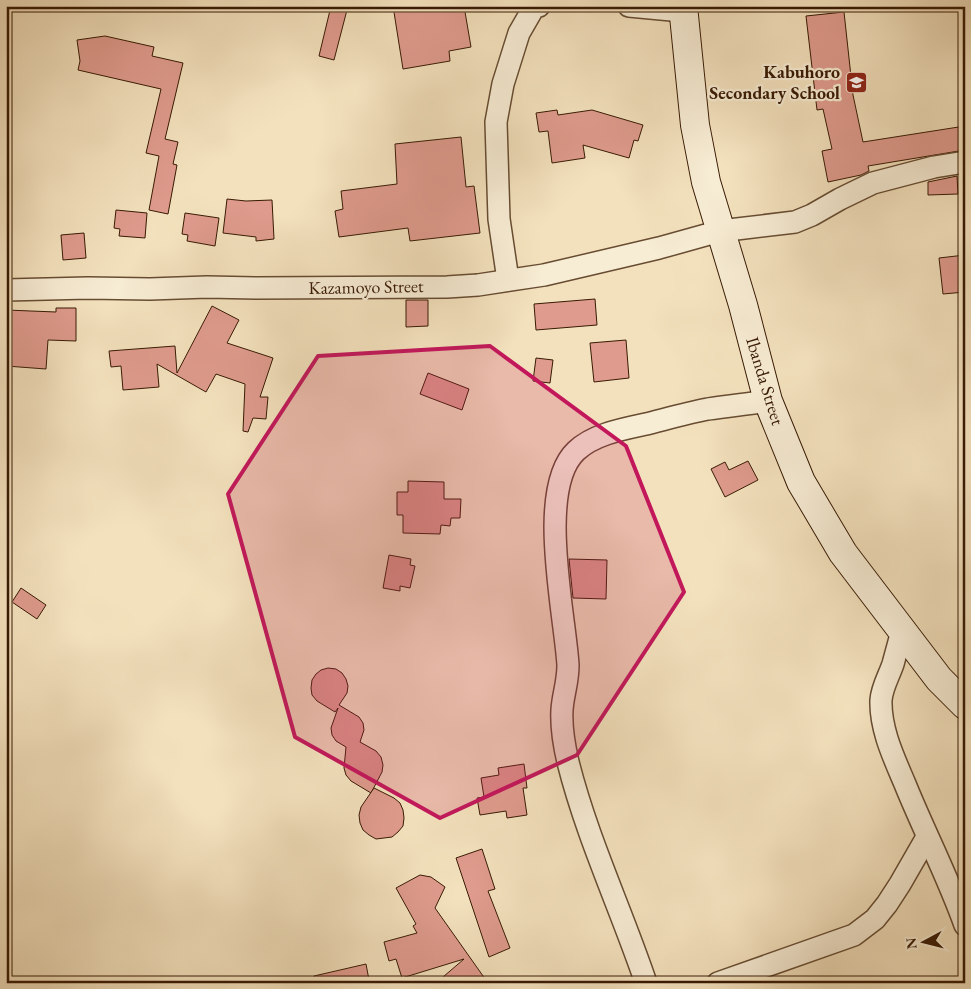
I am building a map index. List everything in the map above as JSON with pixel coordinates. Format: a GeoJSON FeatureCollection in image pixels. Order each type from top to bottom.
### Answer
{"type":"FeatureCollection","features":[{"type":"Feature","properties":{"kind":"street"},"geometry":{"type":"LineString","coordinates":[[508,280],[499,219],[496,122],[503,84],[519,33],[534,7],[539,6]]}},
{"type":"Feature","properties":{"kind":"street"},"geometry":{"type":"LineString","coordinates":[[629,6],[683,9]]}},
{"type":"Feature","properties":{"kind":"street","name":"Ibanda Street"},"geometry":{"type":"LineString","coordinates":[[683,9],[695,125],[706,182],[743,305],[768,401],[800,482],[843,553],[939,679],[965,705]]}},
{"type":"Feature","properties":{"kind":"street","name":"Kazamoyo Street"},"geometry":{"type":"LineString","coordinates":[[6,290],[150,289],[207,286],[256,288],[447,287],[508,280],[544,275],[659,248],[720,231],[795,222],[873,183],[934,166],[965,162]]}},
{"type":"Feature","properties":{"kind":"street"},"geometry":{"type":"LineString","coordinates":[[646,983],[587,824],[564,742],[562,709],[567,687],[568,667],[556,561],[556,508],[558,492],[564,471],[573,454],[593,440],[615,432],[707,409],[768,401]]}},
{"type":"Feature","properties":{"kind":"street"},"geometry":{"type":"LineString","coordinates":[[902,631],[882,693],[882,712],[892,753],[965,925]]}},
{"type":"Feature","properties":{"kind":"street"},"geometry":{"type":"LineString","coordinates":[[718,983],[854,936],[875,919],[887,904],[927,837]]}},
{"type":"Feature","properties":{"kind":"highlighted area"},"geometry":{"type":"Polygon","coordinates":[[[490,346],[626,446],[684,592],[577,755],[440,818],[295,737],[228,494],[318,356],[490,346]]]}},
{"type":"Feature","properties":{"kind":"building"},"geometry":{"type":"Polygon","coordinates":[[[331,6],[348,6],[334,60],[319,56],[331,6]]]}},
{"type":"Feature","properties":{"kind":"building"},"geometry":{"type":"Polygon","coordinates":[[[393,6],[464,6],[471,47],[449,51],[450,61],[403,69],[393,6]]]}},
{"type":"Feature","properties":{"kind":"building"},"geometry":{"type":"Polygon","coordinates":[[[844,12],[853,95],[863,142],[965,126],[965,150],[868,166],[869,171],[861,175],[828,182],[822,151],[832,149],[823,109],[817,110],[806,16],[844,12]]]}},
{"type":"Feature","properties":{"kind":"building"},"geometry":{"type":"Polygon","coordinates":[[[105,36],[154,47],[152,56],[183,63],[165,139],[178,142],[173,164],[177,165],[168,214],[149,210],[159,156],[146,153],[161,89],[78,70],[80,61],[77,40],[105,36]]]}},
{"type":"Feature","properties":{"kind":"building"},"geometry":{"type":"Polygon","coordinates":[[[557,110],[558,115],[592,110],[643,125],[638,141],[634,140],[629,158],[583,145],[585,158],[552,163],[548,131],[539,132],[536,113],[557,110]]]}},
{"type":"Feature","properties":{"kind":"building"},"geometry":{"type":"Polygon","coordinates":[[[461,137],[466,187],[474,186],[480,233],[410,241],[408,228],[339,237],[335,211],[343,209],[341,191],[397,184],[395,144],[461,137]]]}},
{"type":"Feature","properties":{"kind":"building"},"geometry":{"type":"Polygon","coordinates":[[[957,176],[958,194],[928,195],[928,182],[957,176]]]}},
{"type":"Feature","properties":{"kind":"building"},"geometry":{"type":"Polygon","coordinates":[[[227,199],[246,201],[272,200],[274,239],[256,241],[256,237],[223,233],[227,199]]]}},
{"type":"Feature","properties":{"kind":"building"},"geometry":{"type":"Polygon","coordinates":[[[116,210],[147,213],[145,238],[119,236],[120,229],[114,228],[116,210]]]}},
{"type":"Feature","properties":{"kind":"building"},"geometry":{"type":"Polygon","coordinates":[[[185,213],[219,218],[215,246],[187,241],[188,235],[182,234],[185,213]]]}},
{"type":"Feature","properties":{"kind":"building"},"geometry":{"type":"Polygon","coordinates":[[[84,233],[86,258],[63,260],[61,235],[84,233]]]}},
{"type":"Feature","properties":{"kind":"building"},"geometry":{"type":"Polygon","coordinates":[[[965,255],[965,292],[943,294],[939,258],[965,255]]]}},
{"type":"Feature","properties":{"kind":"building"},"geometry":{"type":"Polygon","coordinates":[[[595,299],[597,325],[536,330],[534,304],[595,299]]]}},
{"type":"Feature","properties":{"kind":"building"},"geometry":{"type":"Polygon","coordinates":[[[406,300],[428,300],[428,326],[406,327],[406,300]]]}},
{"type":"Feature","properties":{"kind":"building"},"geometry":{"type":"Polygon","coordinates":[[[212,306],[239,320],[227,343],[273,358],[260,397],[268,397],[266,419],[253,418],[248,432],[243,431],[245,384],[216,374],[206,392],[157,364],[159,387],[123,390],[121,366],[111,367],[109,351],[175,346],[177,373],[212,306]]]}},
{"type":"Feature","properties":{"kind":"building"},"geometry":{"type":"Polygon","coordinates":[[[56,308],[76,308],[76,341],[48,340],[46,369],[6,366],[6,310],[56,312],[56,308]]]}},
{"type":"Feature","properties":{"kind":"building"},"geometry":{"type":"Polygon","coordinates":[[[626,340],[629,378],[594,382],[590,343],[626,340]]]}},
{"type":"Feature","properties":{"kind":"building"},"geometry":{"type":"Polygon","coordinates":[[[536,358],[553,360],[550,383],[533,381],[536,358]]]}},
{"type":"Feature","properties":{"kind":"building"},"geometry":{"type":"Polygon","coordinates":[[[428,373],[469,389],[462,410],[420,394],[428,373]]]}},
{"type":"Feature","properties":{"kind":"building"},"geometry":{"type":"Polygon","coordinates":[[[748,461],[758,480],[725,497],[711,469],[725,462],[729,470],[748,461]]]}},
{"type":"Feature","properties":{"kind":"building"},"geometry":{"type":"Polygon","coordinates":[[[408,481],[444,482],[444,499],[461,499],[460,518],[451,518],[450,526],[441,525],[440,534],[403,533],[403,515],[397,515],[397,492],[408,492],[408,481]]]}},
{"type":"Feature","properties":{"kind":"building"},"geometry":{"type":"Polygon","coordinates":[[[389,555],[411,559],[410,565],[415,566],[410,588],[400,586],[400,591],[383,588],[389,555]]]}},
{"type":"Feature","properties":{"kind":"building"},"geometry":{"type":"Polygon","coordinates":[[[569,559],[607,560],[606,599],[573,598],[569,559]]]}},
{"type":"Feature","properties":{"kind":"building"},"geometry":{"type":"Polygon","coordinates":[[[21,588],[46,605],[37,619],[12,602],[21,588]]]}},
{"type":"Feature","properties":{"kind":"building"},"geometry":{"type":"Polygon","coordinates":[[[328,668],[336,669],[346,679],[347,693],[339,705],[359,717],[363,723],[364,730],[360,742],[376,751],[381,757],[382,772],[371,793],[351,781],[346,775],[344,768],[346,747],[336,741],[332,735],[331,728],[338,708],[335,712],[317,701],[312,695],[312,680],[321,670],[328,668]]]}},
{"type":"Feature","properties":{"kind":"building"},"geometry":{"type":"Polygon","coordinates":[[[524,764],[527,788],[523,788],[527,815],[507,818],[506,811],[480,815],[477,798],[484,797],[481,778],[499,775],[498,768],[524,764]]]}},
{"type":"Feature","properties":{"kind":"building"},"geometry":{"type":"Polygon","coordinates":[[[374,788],[394,798],[400,803],[403,810],[403,826],[392,837],[376,839],[363,830],[360,823],[361,807],[374,788]]]}},
{"type":"Feature","properties":{"kind":"building"},"geometry":{"type":"Polygon","coordinates":[[[482,849],[495,889],[488,891],[510,948],[489,957],[456,858],[482,849]]]}},
{"type":"Feature","properties":{"kind":"building"},"geometry":{"type":"Polygon","coordinates":[[[420,875],[431,877],[445,887],[435,908],[488,983],[436,983],[464,959],[402,978],[396,959],[389,961],[384,942],[417,933],[413,926],[416,924],[396,888],[420,875]]]}},
{"type":"Feature","properties":{"kind":"building"},"geometry":{"type":"Polygon","coordinates":[[[366,964],[369,980],[355,983],[314,983],[314,976],[366,964]]]}},
{"type":"Feature","properties":{"kind":"place","name":"Kabuhoro Secondary School"},"geometry":{"type":"Point","coordinates":[856,82]}}]}
